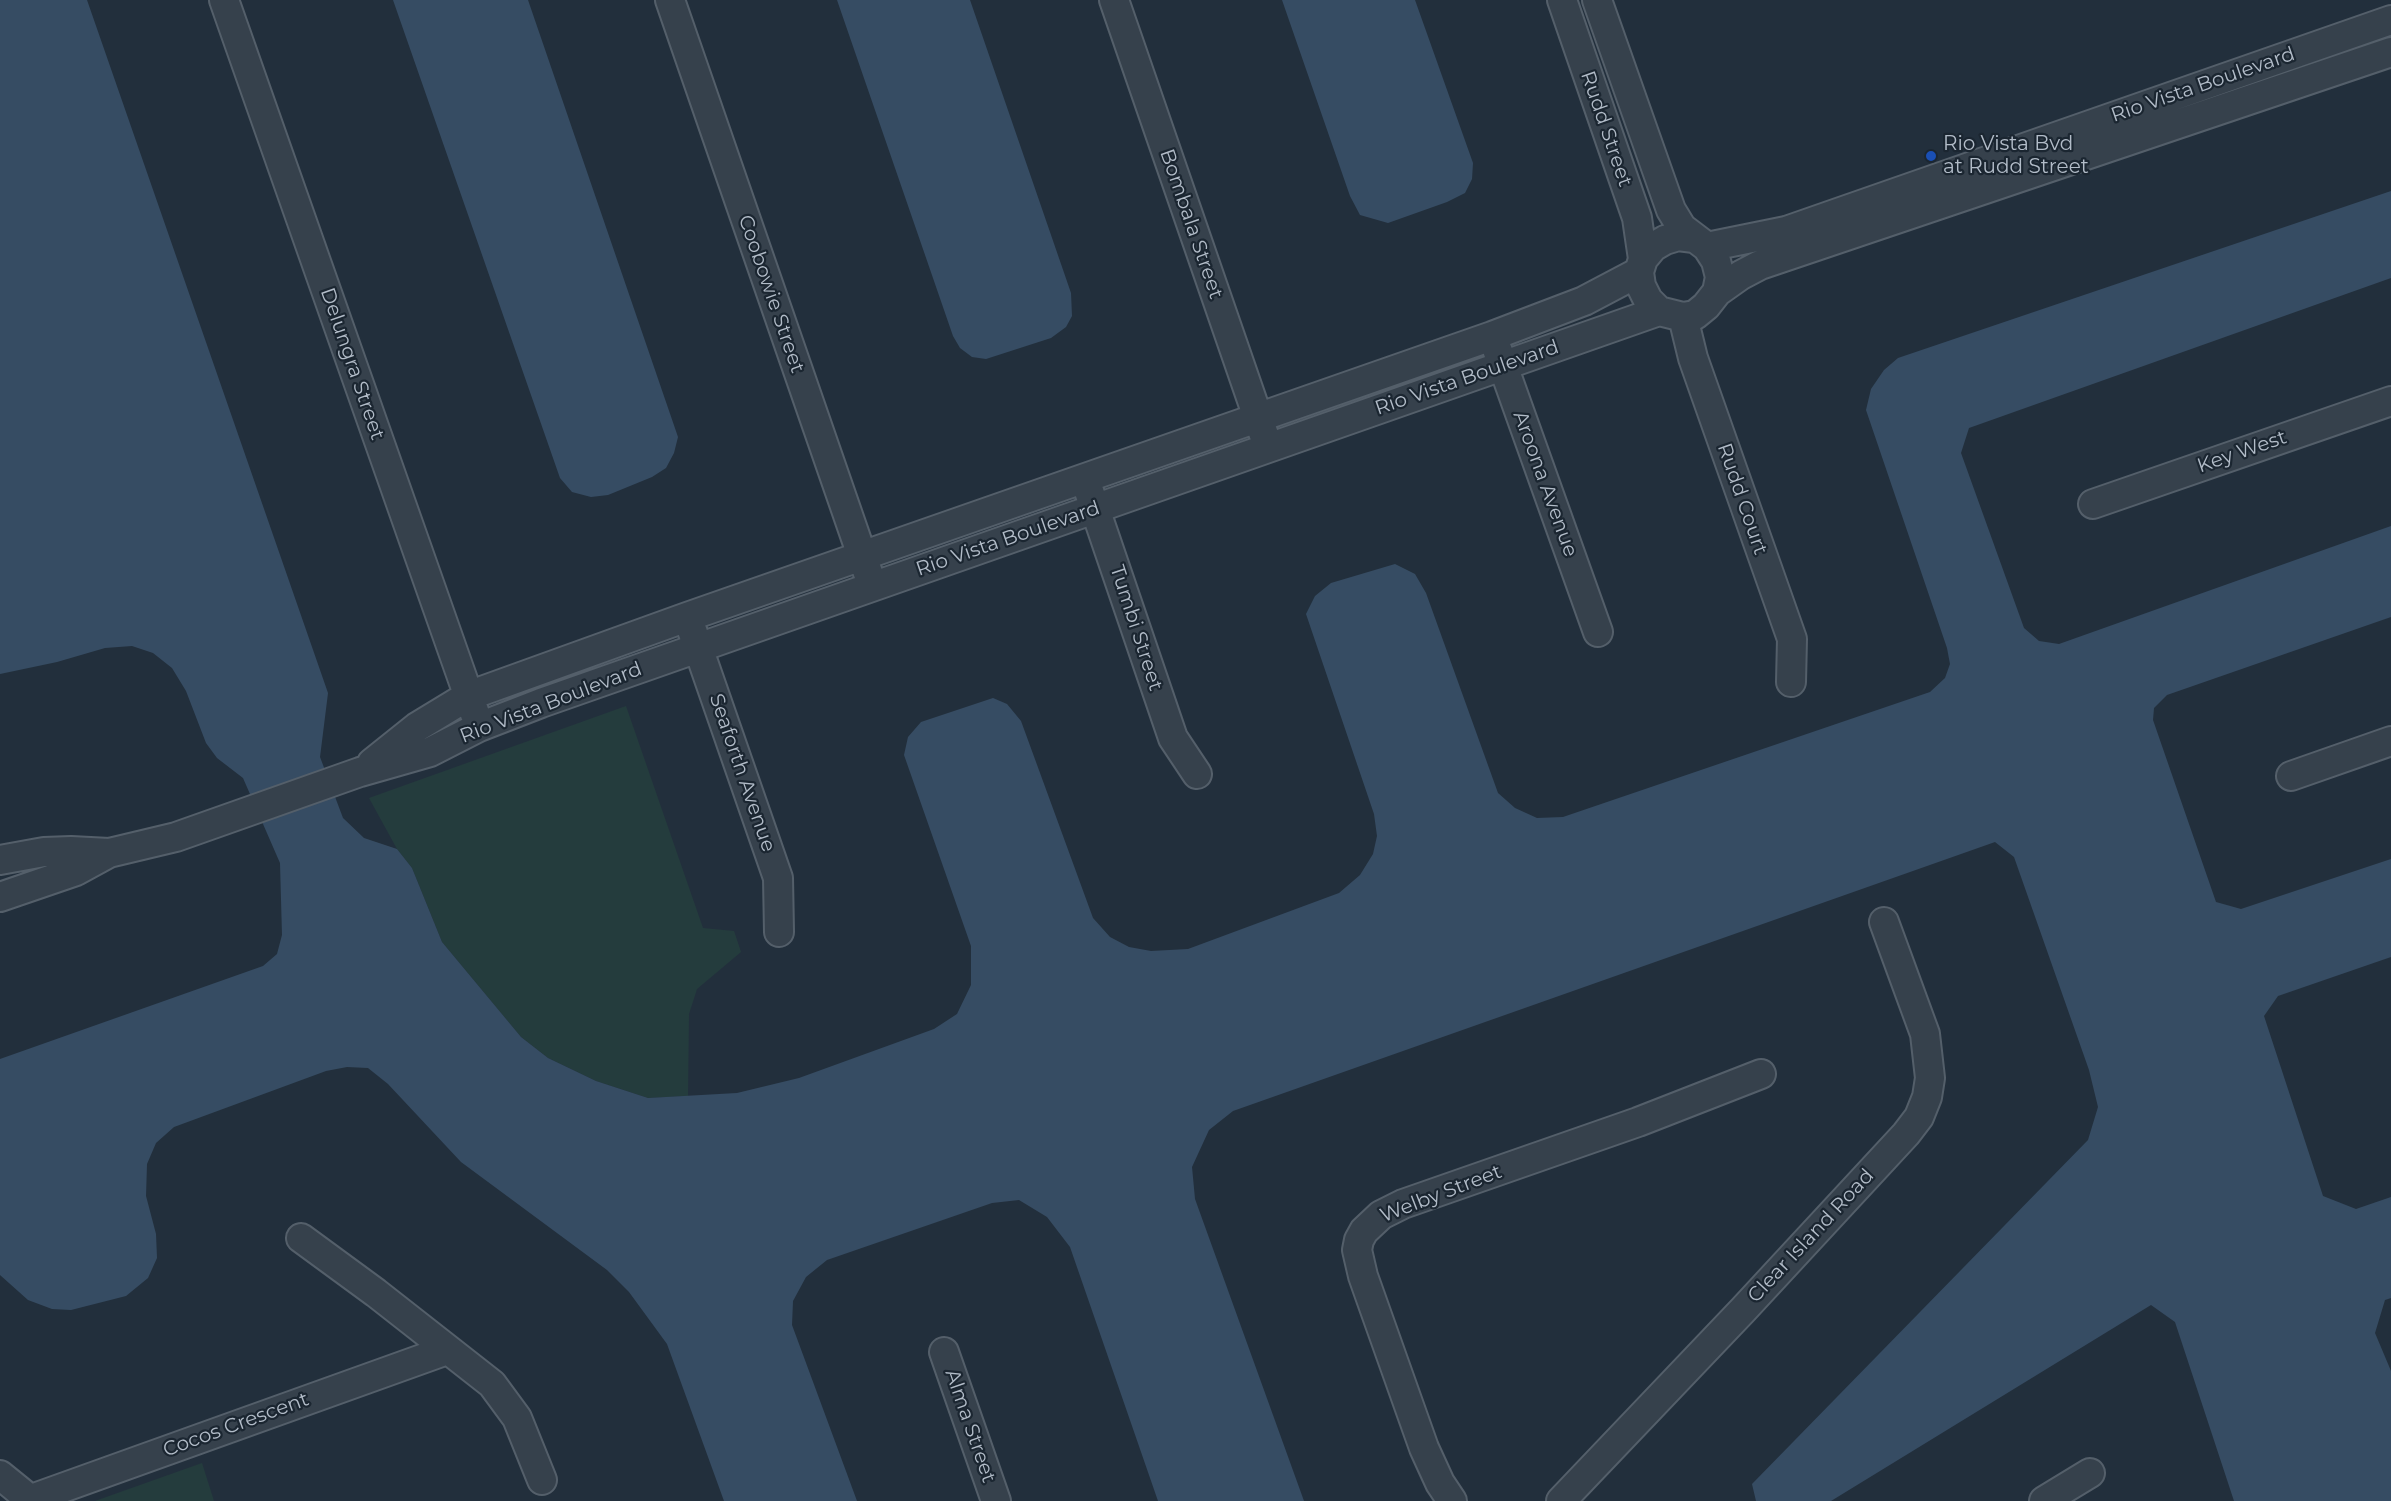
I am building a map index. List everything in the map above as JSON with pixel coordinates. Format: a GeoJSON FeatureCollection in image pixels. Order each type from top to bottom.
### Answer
{"type":"FeatureCollection","features":[{"type":"Feature","properties":{"kind":"street","name":"Delungra Street"},"geometry":{"type":"LineString","coordinates":[[224,0],[479,728]]}},
{"type":"Feature","properties":{"kind":"street","name":"Coobowie Street"},"geometry":{"type":"LineString","coordinates":[[669,0],[873,587]]}},
{"type":"Feature","properties":{"kind":"street","name":"Bombala Street"},"geometry":{"type":"LineString","coordinates":[[1114,0],[1269,447]]}},
{"type":"Feature","properties":{"kind":"street","name":"Rudd Street"},"geometry":{"type":"LineString","coordinates":[[1562,0],[1634,211],[1641,266]]}},
{"type":"Feature","properties":{"kind":"street","name":"Rudd Street"},"geometry":{"type":"LineString","coordinates":[[1597,0],[1671,210],[1682,228],[1700,242]]}},
{"type":"Feature","properties":{"kind":"street","name":"Rio Vista Boulevard"},"geometry":{"type":"LineString","coordinates":[[1700,242],[1786,231],[2391,20]]}},
{"type":"Feature","properties":{"kind":"street","name":"Rio Vista Boulevard"},"geometry":{"type":"LineString","coordinates":[[1717,292],[1760,265],[2391,52]]}},
{"type":"Feature","properties":{"kind":"street"},"geometry":{"type":"LineString","coordinates":[[2285,57],[2295,84]]}},
{"type":"Feature","properties":{"kind":"street"},"geometry":{"type":"LineString","coordinates":[[1678,236],[1700,242],[1716,261],[1720,277],[1717,292],[1695,315],[1671,314],[1648,300],[1641,286],[1641,266],[1653,247],[1665,240],[1678,236]]}},
{"type":"Feature","properties":{"kind":"street","name":"Rio Vista Boulevard"},"geometry":{"type":"LineString","coordinates":[[360,772],[417,727],[468,696],[687,617],[1492,336],[1584,302],[1641,266]]}},
{"type":"Feature","properties":{"kind":"street","name":"Rio Vista Boulevard"},"geometry":{"type":"LineString","coordinates":[[0,897],[76,871],[109,854],[176,837],[360,772],[430,752],[479,728],[541,703],[1503,367],[1596,332],[1671,314]]}},
{"type":"Feature","properties":{"kind":"street","name":"Rudd Court"},"geometry":{"type":"LineString","coordinates":[[1671,314],[1693,358],[1792,639],[1791,682]]}},
{"type":"Feature","properties":{"kind":"street","name":"Aroona Avenue"},"geometry":{"type":"LineString","coordinates":[[1492,336],[1598,632]]}},
{"type":"Feature","properties":{"kind":"street","name":"Key West"},"geometry":{"type":"LineString","coordinates":[[2093,504],[2391,401]]}},
{"type":"Feature","properties":{"kind":"street","name":"Tumbi Street"},"geometry":{"type":"LineString","coordinates":[[1084,478],[1173,738],[1197,774]]}},
{"type":"Feature","properties":{"kind":"street","name":"Seaforth Avenue"},"geometry":{"type":"LineString","coordinates":[[687,617],[778,878],[779,932]]}},
{"type":"Feature","properties":{"kind":"street"},"geometry":{"type":"LineString","coordinates":[[2291,776],[2391,741]]}},
{"type":"Feature","properties":{"kind":"street","name":"Rio Vista Boulevard"},"geometry":{"type":"LineString","coordinates":[[0,860],[44,852],[71,851],[109,854]]}},
{"type":"Feature","properties":{"kind":"street","name":"Clear Island Road"},"geometry":{"type":"LineString","coordinates":[[1574,1497],[1767,1283],[1906,1134],[1919,1117],[1927,1097],[1929,1059],[1925,1034],[1884,922]]}},
{"type":"Feature","properties":{"kind":"street","name":"Welby Street"},"geometry":{"type":"LineString","coordinates":[[1452,1501],[1440,1483],[1424,1448],[1363,1276],[1357,1250],[1364,1231],[1381,1215],[1403,1204],[1638,1122],[1761,1074]]}},
{"type":"Feature","properties":{"kind":"street"},"geometry":{"type":"LineString","coordinates":[[301,1238],[376,1293],[492,1384],[517,1418],[542,1480]]}},
{"type":"Feature","properties":{"kind":"street","name":"Cocos Crescent"},"geometry":{"type":"LineString","coordinates":[[30,1500],[447,1350]]}},
{"type":"Feature","properties":{"kind":"street","name":"Alma Street"},"geometry":{"type":"LineString","coordinates":[[944,1352],[996,1501]]}},
{"type":"Feature","properties":{"kind":"street"},"geometry":{"type":"LineString","coordinates":[[2044,1501],[2090,1473]]}},
{"type":"Feature","properties":{"kind":"street"},"geometry":{"type":"LineString","coordinates":[[0,1475],[30,1500]]}},
{"type":"Feature","properties":{"kind":"green space"},"geometry":{"type":"Polygon","coordinates":[[[626,706],[703,928],[734,931],[741,952],[697,989],[689,1014],[688,1096],[648,1098],[596,1081],[548,1058],[521,1037],[442,942],[412,868],[397,849],[369,798],[626,706]]]}},
{"type":"Feature","properties":{"kind":"green space"},"geometry":{"type":"Polygon","coordinates":[[[202,1463],[214,1501],[95,1501],[202,1463]]]}},
{"type":"Feature","properties":{"kind":"water"},"geometry":{"type":"Polygon","coordinates":[[[0,0],[87,0],[328,693],[320,757],[343,818],[364,838],[397,849],[412,868],[442,942],[521,1037],[548,1058],[596,1081],[648,1098],[737,1093],[799,1078],[934,1029],[957,1014],[971,985],[971,946],[904,755],[908,737],[921,722],[993,698],[1007,704],[1021,721],[1093,918],[1110,937],[1129,947],[1151,951],[1188,949],[1339,893],[1360,875],[1373,854],[1377,836],[1374,814],[1306,614],[1315,596],[1331,583],[1395,564],[1415,574],[1426,593],[1498,793],[1515,808],[1537,818],[1563,817],[1930,692],[1945,678],[1950,664],[1947,648],[1866,410],[1871,389],[1884,370],[1898,358],[2391,191],[2391,278],[1969,428],[1961,453],[2024,628],[2039,641],[2059,644],[2391,526],[2391,617],[2167,695],[2154,708],[2153,720],[2216,902],[2241,909],[2391,859],[2391,957],[2278,996],[2264,1016],[2323,1196],[2356,1209],[2391,1197],[2391,1298],[2385,1300],[2375,1333],[2391,1371],[2391,1501],[2234,1501],[2175,1322],[2151,1305],[1831,1501],[1756,1501],[1752,1484],[2088,1140],[2098,1107],[2089,1070],[2014,857],[1995,842],[1233,1111],[1209,1130],[1192,1167],[1195,1199],[1304,1501],[1158,1501],[1070,1247],[1047,1217],[1019,1200],[992,1203],[827,1260],[806,1277],[793,1301],[792,1325],[857,1501],[724,1501],[667,1344],[629,1292],[607,1270],[461,1162],[388,1084],[368,1068],[347,1067],[326,1071],[174,1127],[156,1143],[147,1164],[146,1196],[156,1234],[157,1258],[148,1278],[126,1296],[71,1310],[52,1309],[28,1300],[0,1275],[0,1059],[263,966],[277,954],[282,935],[280,863],[243,778],[217,758],[206,743],[186,691],[172,668],[153,653],[132,646],[105,648],[57,662],[0,674],[0,0]]]}},
{"type":"Feature","properties":{"kind":"water"},"geometry":{"type":"Polygon","coordinates":[[[393,0],[528,0],[678,437],[674,453],[666,468],[652,477],[608,495],[591,497],[572,492],[560,478],[393,0]]]}},
{"type":"Feature","properties":{"kind":"water"},"geometry":{"type":"Polygon","coordinates":[[[837,0],[970,0],[1071,293],[1072,316],[1066,327],[1051,338],[986,359],[972,357],[960,348],[953,336],[837,0]]]}},
{"type":"Feature","properties":{"kind":"water"},"geometry":{"type":"Polygon","coordinates":[[[1282,0],[1415,0],[1473,163],[1472,179],[1465,193],[1447,202],[1388,223],[1360,215],[1350,196],[1282,0]]]}},
{"type":"Feature","properties":{"kind":"place","name":"Rio Vista Bvd at Rudd Street"},"geometry":{"type":"Point","coordinates":[1931,156]}}]}
